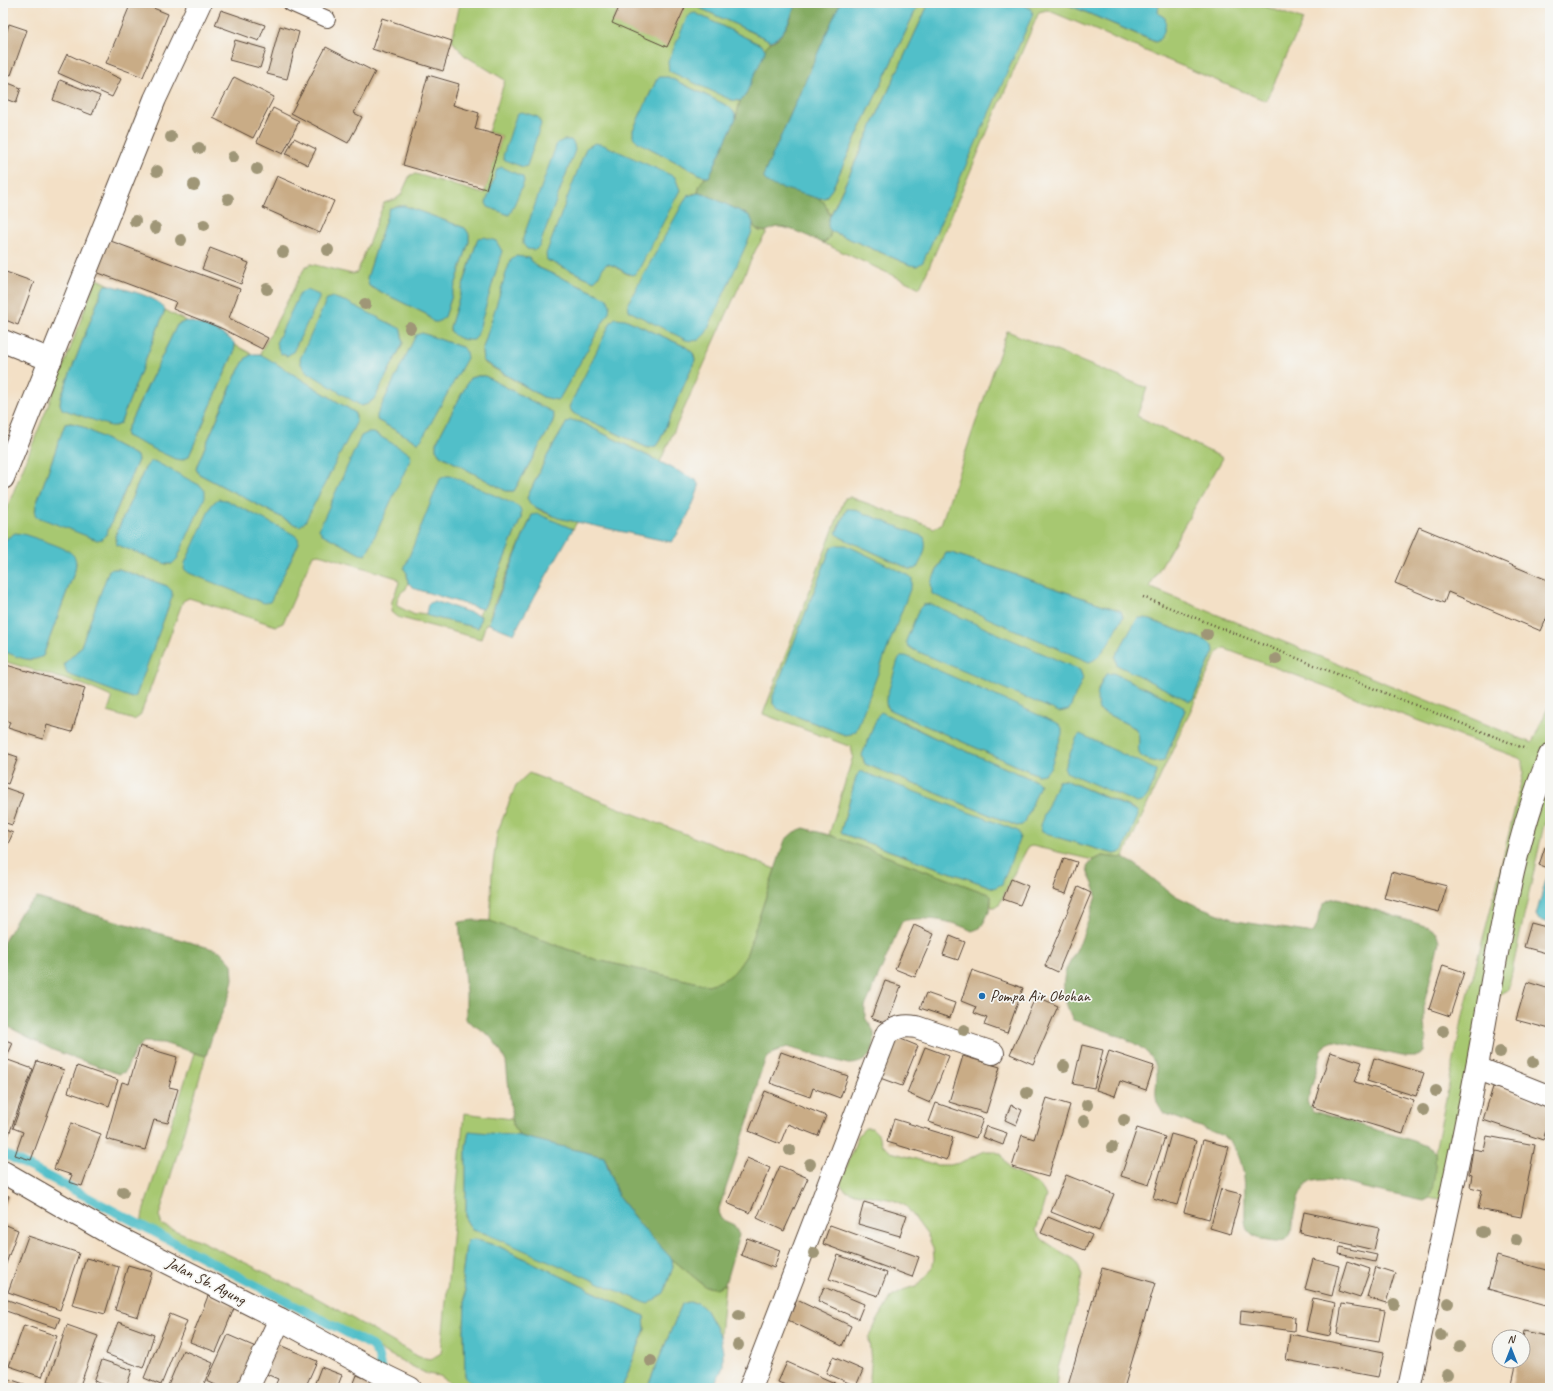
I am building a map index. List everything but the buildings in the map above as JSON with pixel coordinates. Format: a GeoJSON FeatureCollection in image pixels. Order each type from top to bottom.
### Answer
{"type":"FeatureCollection","features":[{"type":"Feature","properties":{"kind":"street"},"geometry":{"type":"LineString","coordinates":[[3,478],[155,99],[200,3]]}},
{"type":"Feature","properties":{"kind":"street"},"geometry":{"type":"LineString","coordinates":[[3,341],[51,360]]}},
{"type":"Feature","properties":{"kind":"street"},"geometry":{"type":"LineString","coordinates":[[1409,1388],[1477,1068],[1509,888],[1526,822],[1544,788],[1549,757]]}},
{"type":"Feature","properties":{"kind":"street"},"geometry":{"type":"LineString","coordinates":[[750,1388],[888,1033],[896,1028],[906,1025],[993,1053]]}},
{"type":"Feature","properties":{"kind":"street"},"geometry":{"type":"LineString","coordinates":[[1477,1068],[1550,1097]]}},
{"type":"Feature","properties":{"kind":"street","name":"Jalan Sb. Agung"},"geometry":{"type":"LineString","coordinates":[[3,1172],[109,1233],[280,1319],[379,1373],[410,1388]]}},
{"type":"Feature","properties":{"kind":"street"},"geometry":{"type":"LineString","coordinates":[[248,1388],[280,1319]]}},
{"type":"Feature","properties":{"kind":"lane"},"geometry":{"type":"LineString","coordinates":[[291,3],[327,19]]}},
{"type":"Feature","properties":{"kind":"path"},"geometry":{"type":"LineString","coordinates":[[1143,597],[1360,684],[1549,757]]}},
{"type":"Feature","properties":{"kind":"green space"},"geometry":{"type":"Polygon","coordinates":[[[460,3],[621,3],[612,23],[687,3],[696,3],[700,8],[771,41],[765,49],[761,45],[695,13],[731,100],[740,101],[736,118],[735,113],[728,106],[668,77],[657,79],[633,130],[638,142],[705,177],[699,187],[698,193],[692,194],[752,232],[753,223],[755,228],[759,231],[767,232],[756,249],[660,462],[580,422],[567,422],[546,458],[527,498],[536,508],[543,512],[577,522],[573,529],[532,515],[492,609],[489,624],[486,623],[481,639],[397,617],[391,612],[392,601],[399,583],[397,578],[319,554],[313,555],[283,623],[276,626],[189,598],[183,601],[140,716],[134,720],[108,712],[112,699],[109,696],[84,685],[3,661],[3,651],[29,660],[43,656],[75,570],[76,562],[3,547],[3,518],[63,368],[95,281],[98,279],[110,285],[106,285],[103,288],[61,397],[60,404],[120,424],[165,310],[186,321],[177,325],[126,431],[126,436],[189,456],[234,352],[235,345],[252,354],[246,358],[237,373],[196,469],[199,474],[300,526],[356,416],[354,412],[260,354],[305,267],[311,264],[352,274],[357,273],[384,203],[396,199],[401,195],[410,175],[416,174],[484,194],[502,136],[488,132],[505,80],[464,55],[452,41],[460,3]],[[680,190],[547,260],[594,281],[603,266],[607,264],[612,265],[629,275],[680,190]],[[396,206],[389,210],[367,278],[369,286],[426,314],[433,322],[445,317],[469,242],[469,234],[465,228],[405,206],[396,206]],[[484,237],[478,238],[450,331],[496,241],[484,237]],[[511,260],[482,351],[483,362],[543,397],[557,400],[607,298],[537,267],[532,262],[511,260]],[[339,299],[368,404],[375,398],[403,343],[401,330],[339,299]],[[625,319],[569,407],[573,413],[648,448],[656,446],[695,360],[693,353],[686,347],[625,319]],[[422,333],[377,420],[419,442],[464,348],[422,333]],[[485,376],[470,378],[436,443],[436,449],[440,455],[506,491],[514,491],[552,424],[554,417],[552,412],[485,376]],[[71,423],[65,424],[36,505],[35,512],[102,539],[106,535],[138,460],[137,456],[79,425],[71,423]],[[145,468],[115,536],[117,544],[166,564],[172,564],[145,468]],[[521,511],[407,573],[408,583],[406,589],[399,596],[397,606],[415,615],[418,613],[426,614],[478,628],[481,609],[484,608],[521,518],[521,511]],[[114,569],[81,646],[64,664],[167,586],[119,569],[114,569]]]}},
{"type":"Feature","properties":{"kind":"green space"},"geometry":{"type":"Polygon","coordinates":[[[797,3],[840,3],[764,174],[824,202],[830,216],[828,224],[831,231],[829,239],[823,243],[796,231],[784,228],[776,227],[766,231],[759,230],[755,228],[750,216],[707,195],[698,193],[701,183],[704,179],[709,177],[711,173],[736,118],[740,101],[745,96],[766,47],[782,34],[797,3]]]}},
{"type":"Feature","properties":{"kind":"green space"},"geometry":{"type":"Polygon","coordinates":[[[919,3],[929,3],[830,216],[828,209],[817,198],[825,198],[832,189],[919,3]]]}},
{"type":"Feature","properties":{"kind":"green space"},"geometry":{"type":"Polygon","coordinates":[[[1021,3],[1064,3],[1155,42],[1165,18],[1158,13],[1159,3],[1256,3],[1303,20],[1266,101],[1047,10],[1039,12],[920,288],[823,243],[829,239],[831,231],[910,265],[1027,6],[1021,3]]]}},
{"type":"Feature","properties":{"kind":"green space"},"geometry":{"type":"Polygon","coordinates":[[[1007,331],[1147,388],[1137,416],[1223,458],[1149,587],[1532,743],[1550,703],[1550,804],[1543,829],[1508,990],[1490,1000],[1449,1202],[1429,1198],[1434,1175],[1435,1152],[1464,1011],[1493,900],[1523,774],[1523,762],[1519,758],[1225,649],[1220,650],[1217,653],[1123,858],[1103,856],[1093,860],[1032,846],[1028,847],[999,905],[991,907],[991,895],[829,835],[853,756],[851,747],[763,714],[845,498],[850,497],[934,528],[941,524],[1007,331]],[[847,509],[837,529],[840,537],[910,569],[915,569],[847,509]],[[833,546],[830,550],[773,696],[773,704],[778,709],[845,735],[851,734],[833,546]],[[946,553],[931,582],[1123,617],[1121,611],[952,553],[946,553]],[[1145,618],[1193,699],[1214,651],[1213,646],[1207,641],[1145,618]],[[1106,674],[1098,689],[1099,710],[1135,728],[1139,736],[1139,752],[1163,762],[1185,710],[1106,674]],[[886,705],[890,710],[1038,775],[886,705]],[[902,721],[863,760],[865,764],[1017,826],[1038,782],[933,737],[902,721]],[[860,771],[856,777],[841,831],[843,834],[994,888],[860,771]],[[1065,780],[1058,781],[1041,831],[1046,834],[1114,854],[1119,853],[1134,809],[1065,780]]]}},
{"type":"Feature","properties":{"kind":"green space"},"geometry":{"type":"Polygon","coordinates":[[[529,773],[775,869],[746,956],[736,971],[726,980],[708,985],[597,960],[490,921],[492,872],[497,833],[516,785],[529,773]]]}},
{"type":"Feature","properties":{"kind":"green space"},"geometry":{"type":"Polygon","coordinates":[[[804,828],[829,835],[991,895],[990,908],[980,928],[972,931],[955,924],[937,920],[919,919],[902,921],[865,1007],[865,1017],[874,1033],[874,1040],[872,1052],[865,1059],[860,1062],[848,1064],[787,1047],[773,1052],[765,1061],[759,1077],[754,1103],[718,1212],[721,1219],[734,1225],[739,1235],[725,1284],[716,1288],[706,1287],[672,1259],[650,1237],[619,1198],[614,1188],[608,1165],[604,1157],[520,1136],[513,1126],[506,1062],[499,1048],[489,1035],[466,1020],[466,992],[459,922],[474,920],[490,921],[597,960],[708,985],[721,981],[734,972],[746,956],[785,840],[794,832],[804,828]]]}},
{"type":"Feature","properties":{"kind":"green space"},"geometry":{"type":"Polygon","coordinates":[[[1103,856],[1123,858],[1135,864],[1172,894],[1237,921],[1313,933],[1323,905],[1331,899],[1338,898],[1428,927],[1436,932],[1439,942],[1424,1004],[1426,1038],[1424,1052],[1418,1056],[1402,1056],[1334,1041],[1327,1044],[1322,1051],[1307,1101],[1313,1111],[1414,1141],[1435,1152],[1435,1169],[1429,1198],[1423,1201],[1338,1182],[1325,1180],[1313,1181],[1308,1183],[1301,1192],[1295,1209],[1291,1233],[1288,1237],[1282,1241],[1272,1241],[1258,1238],[1249,1232],[1245,1221],[1245,1189],[1243,1169],[1231,1143],[1223,1136],[1164,1113],[1157,1102],[1157,1073],[1152,1058],[1144,1050],[1133,1043],[1108,1032],[1073,1020],[1070,1014],[1064,994],[1065,974],[1067,967],[1080,943],[1096,896],[1095,888],[1087,867],[1093,860],[1103,856]]]}},
{"type":"Feature","properties":{"kind":"green space"},"geometry":{"type":"Polygon","coordinates":[[[37,898],[220,951],[232,964],[233,979],[230,994],[212,1037],[206,1056],[163,1043],[144,1042],[136,1049],[125,1072],[119,1074],[53,1050],[3,1024],[3,943],[21,912],[37,898]]]}},
{"type":"Feature","properties":{"kind":"green space"},"geometry":{"type":"Polygon","coordinates":[[[194,1053],[206,1056],[159,1216],[162,1225],[203,1242],[317,1298],[419,1357],[431,1359],[441,1353],[464,1113],[512,1119],[513,1126],[520,1136],[469,1132],[466,1146],[466,1220],[472,1230],[673,1267],[672,1259],[706,1287],[716,1288],[725,1284],[720,1336],[705,1309],[682,1304],[647,1388],[622,1388],[645,1329],[644,1316],[498,1246],[473,1239],[466,1245],[462,1279],[465,1290],[465,1375],[472,1383],[485,1388],[457,1388],[440,1376],[427,1374],[141,1226],[143,1212],[194,1053]]]}},
{"type":"Feature","properties":{"kind":"green space"},"geometry":{"type":"Polygon","coordinates":[[[865,1128],[872,1128],[878,1134],[882,1145],[891,1152],[937,1165],[959,1163],[985,1151],[994,1151],[1002,1155],[1010,1170],[1037,1184],[1043,1190],[1046,1196],[1036,1231],[1043,1240],[1074,1259],[1082,1276],[1078,1298],[1058,1369],[1056,1388],[867,1388],[870,1379],[871,1364],[869,1339],[876,1323],[892,1296],[903,1290],[918,1285],[932,1269],[934,1259],[933,1248],[928,1236],[906,1206],[893,1200],[850,1192],[844,1189],[840,1184],[858,1136],[865,1128]]]}},
{"type":"Feature","properties":{"kind":"water"},"geometry":{"type":"Polygon","coordinates":[[[696,3],[797,3],[784,30],[771,41],[700,8],[696,3]]]}},
{"type":"Feature","properties":{"kind":"water"},"geometry":{"type":"Polygon","coordinates":[[[840,3],[919,3],[832,189],[825,198],[817,198],[771,185],[764,179],[764,174],[840,3]]]}},
{"type":"Feature","properties":{"kind":"water"},"geometry":{"type":"Polygon","coordinates":[[[929,3],[1021,3],[1031,9],[1033,14],[923,262],[917,266],[910,265],[831,231],[828,227],[828,221],[929,3]]]}},
{"type":"Feature","properties":{"kind":"water"},"geometry":{"type":"Polygon","coordinates":[[[1064,3],[1159,3],[1158,13],[1165,18],[1165,28],[1161,38],[1156,42],[1064,3]]]}},
{"type":"Feature","properties":{"kind":"water"},"geometry":{"type":"Polygon","coordinates":[[[695,13],[761,45],[765,49],[745,96],[740,101],[731,100],[669,71],[668,62],[687,18],[691,14],[695,13]]]}},
{"type":"Feature","properties":{"kind":"water"},"geometry":{"type":"Polygon","coordinates":[[[660,77],[668,77],[728,106],[735,113],[736,118],[709,177],[705,177],[638,142],[633,137],[633,130],[657,79],[660,77]]]}},
{"type":"Feature","properties":{"kind":"water"},"geometry":{"type":"Polygon","coordinates":[[[522,112],[538,117],[541,124],[527,166],[523,167],[504,160],[503,156],[517,113],[522,112]]]}},
{"type":"Feature","properties":{"kind":"water"},"geometry":{"type":"Polygon","coordinates":[[[564,140],[571,140],[574,144],[575,150],[539,247],[535,250],[527,249],[523,244],[523,238],[557,143],[564,140]]]}},
{"type":"Feature","properties":{"kind":"water"},"geometry":{"type":"Polygon","coordinates":[[[595,143],[604,145],[675,177],[680,190],[638,271],[633,275],[607,264],[594,281],[547,260],[546,254],[586,148],[595,143]]]}},
{"type":"Feature","properties":{"kind":"water"},"geometry":{"type":"Polygon","coordinates":[[[502,167],[523,177],[524,182],[509,215],[488,207],[486,203],[497,169],[502,167]]]}},
{"type":"Feature","properties":{"kind":"water"},"geometry":{"type":"Polygon","coordinates":[[[698,193],[707,195],[750,216],[753,223],[752,232],[706,333],[699,340],[692,341],[686,340],[629,311],[628,303],[687,196],[698,193]]]}},
{"type":"Feature","properties":{"kind":"water"},"geometry":{"type":"Polygon","coordinates":[[[396,206],[405,206],[465,228],[469,234],[469,242],[445,317],[438,322],[433,322],[426,314],[369,286],[367,278],[389,209],[396,206]]]}},
{"type":"Feature","properties":{"kind":"water"},"geometry":{"type":"Polygon","coordinates":[[[484,237],[496,241],[502,251],[477,336],[474,340],[466,340],[455,336],[450,327],[478,238],[484,237]]]}},
{"type":"Feature","properties":{"kind":"water"},"geometry":{"type":"Polygon","coordinates":[[[516,256],[529,258],[537,267],[607,298],[610,305],[609,312],[561,396],[557,400],[543,397],[483,361],[482,351],[507,270],[511,260],[516,256]]]}},
{"type":"Feature","properties":{"kind":"water"},"geometry":{"type":"Polygon","coordinates":[[[106,285],[149,297],[162,305],[165,310],[120,424],[115,426],[110,426],[62,409],[60,404],[61,397],[103,288],[106,285]]]}},
{"type":"Feature","properties":{"kind":"water"},"geometry":{"type":"Polygon","coordinates":[[[307,290],[319,295],[319,299],[293,352],[287,356],[280,353],[276,343],[300,293],[307,290]]]}},
{"type":"Feature","properties":{"kind":"water"},"geometry":{"type":"Polygon","coordinates":[[[332,297],[347,302],[401,329],[403,343],[375,398],[368,404],[361,406],[306,371],[301,364],[300,359],[327,299],[332,297]]]}},
{"type":"Feature","properties":{"kind":"water"},"geometry":{"type":"Polygon","coordinates":[[[615,318],[625,319],[686,347],[693,353],[695,360],[656,446],[648,448],[573,413],[569,407],[611,322],[615,318]]]}},
{"type":"Feature","properties":{"kind":"water"},"geometry":{"type":"Polygon","coordinates":[[[186,321],[205,326],[221,333],[235,345],[234,352],[189,456],[182,460],[175,459],[126,436],[126,431],[177,325],[186,321]]]}},
{"type":"Feature","properties":{"kind":"water"},"geometry":{"type":"Polygon","coordinates":[[[422,333],[464,348],[467,358],[419,442],[377,420],[377,415],[416,335],[422,333]]]}},
{"type":"Feature","properties":{"kind":"water"},"geometry":{"type":"Polygon","coordinates":[[[252,354],[260,354],[267,358],[354,412],[356,417],[356,423],[305,522],[300,526],[199,474],[196,469],[237,373],[246,358],[252,354]]]}},
{"type":"Feature","properties":{"kind":"water"},"geometry":{"type":"Polygon","coordinates":[[[485,376],[552,412],[554,417],[552,424],[514,491],[506,491],[440,455],[436,449],[436,443],[470,378],[485,376]]]}},
{"type":"Feature","properties":{"kind":"water"},"geometry":{"type":"Polygon","coordinates":[[[571,420],[580,422],[696,480],[699,486],[688,516],[679,532],[671,542],[558,518],[531,505],[527,498],[546,458],[567,422],[571,420]]]}},
{"type":"Feature","properties":{"kind":"water"},"geometry":{"type":"Polygon","coordinates":[[[71,423],[79,425],[137,456],[138,460],[106,535],[102,539],[97,540],[35,516],[36,505],[65,424],[71,423]]]}},
{"type":"Feature","properties":{"kind":"water"},"geometry":{"type":"Polygon","coordinates":[[[367,433],[374,433],[409,453],[411,458],[366,555],[360,554],[322,534],[319,529],[361,436],[367,433]]]}},
{"type":"Feature","properties":{"kind":"water"},"geometry":{"type":"Polygon","coordinates":[[[154,461],[201,486],[205,491],[205,497],[177,559],[172,564],[166,564],[117,545],[115,536],[145,468],[150,462],[154,461]]]}},
{"type":"Feature","properties":{"kind":"water"},"geometry":{"type":"Polygon","coordinates":[[[446,476],[452,476],[518,506],[521,511],[521,518],[484,608],[481,609],[416,589],[408,583],[407,573],[404,569],[440,479],[446,476]]]}},
{"type":"Feature","properties":{"kind":"water"},"geometry":{"type":"Polygon","coordinates":[[[218,499],[226,500],[293,534],[298,538],[299,543],[270,602],[264,603],[189,573],[184,569],[185,563],[212,504],[218,499]]]}},
{"type":"Feature","properties":{"kind":"water"},"geometry":{"type":"Polygon","coordinates":[[[847,509],[853,509],[924,537],[925,549],[917,568],[910,569],[840,537],[836,533],[847,509]]]}},
{"type":"Feature","properties":{"kind":"water"},"geometry":{"type":"Polygon","coordinates":[[[538,514],[573,529],[514,634],[489,624],[490,617],[532,515],[538,514]]]}},
{"type":"Feature","properties":{"kind":"water"},"geometry":{"type":"Polygon","coordinates":[[[15,533],[23,534],[64,549],[70,552],[76,560],[75,570],[43,656],[33,659],[18,657],[3,651],[3,547],[6,539],[15,533]]]}},
{"type":"Feature","properties":{"kind":"water"},"geometry":{"type":"Polygon","coordinates":[[[846,545],[912,578],[912,584],[856,731],[845,735],[778,709],[773,704],[773,696],[830,550],[834,546],[846,545]]]}},
{"type":"Feature","properties":{"kind":"water"},"geometry":{"type":"Polygon","coordinates":[[[946,553],[952,553],[1121,611],[1123,617],[1104,650],[1094,660],[1089,662],[932,594],[931,582],[946,553]]]}},
{"type":"Feature","properties":{"kind":"water"},"geometry":{"type":"Polygon","coordinates":[[[119,569],[167,586],[172,591],[172,597],[136,696],[132,698],[67,674],[64,664],[81,646],[109,570],[119,569]]]}},
{"type":"Feature","properties":{"kind":"water"},"geometry":{"type":"Polygon","coordinates":[[[434,601],[481,616],[478,628],[428,616],[426,614],[428,604],[434,601]]]}},
{"type":"Feature","properties":{"kind":"water"},"geometry":{"type":"Polygon","coordinates":[[[931,604],[1080,670],[1083,678],[1069,710],[1059,712],[914,650],[908,646],[906,641],[919,609],[923,605],[931,604]]]}},
{"type":"Feature","properties":{"kind":"water"},"geometry":{"type":"Polygon","coordinates":[[[1139,618],[1145,618],[1207,641],[1213,646],[1214,651],[1193,699],[1189,701],[1117,665],[1115,657],[1135,622],[1139,618]]]}},
{"type":"Feature","properties":{"kind":"water"},"geometry":{"type":"Polygon","coordinates":[[[902,656],[906,656],[1059,724],[1062,728],[1062,734],[1050,769],[1044,774],[1038,775],[890,710],[886,704],[886,699],[898,660],[902,656]]]}},
{"type":"Feature","properties":{"kind":"water"},"geometry":{"type":"Polygon","coordinates":[[[1113,673],[1184,706],[1185,710],[1165,759],[1162,761],[1153,761],[1142,757],[1139,754],[1139,739],[1135,728],[1099,710],[1097,696],[1099,687],[1106,674],[1113,673]]]}},
{"type":"Feature","properties":{"kind":"water"},"geometry":{"type":"Polygon","coordinates":[[[881,712],[933,737],[1038,782],[1040,785],[1025,822],[1022,825],[1017,826],[865,764],[862,755],[878,715],[881,712]]]}},
{"type":"Feature","properties":{"kind":"water"},"geometry":{"type":"Polygon","coordinates":[[[1080,734],[1156,770],[1152,786],[1148,795],[1143,801],[1137,803],[1066,772],[1064,768],[1077,737],[1080,734]]]}},
{"type":"Feature","properties":{"kind":"water"},"geometry":{"type":"Polygon","coordinates":[[[860,771],[1018,831],[1020,837],[1002,884],[994,888],[843,834],[841,831],[856,777],[860,771]]]}},
{"type":"Feature","properties":{"kind":"water"},"geometry":{"type":"Polygon","coordinates":[[[1065,780],[1137,811],[1138,816],[1123,850],[1114,854],[1046,834],[1041,831],[1040,825],[1058,781],[1065,780]]]}},
{"type":"Feature","properties":{"kind":"water"},"geometry":{"type":"Polygon","coordinates":[[[1548,873],[1550,873],[1550,923],[1539,920],[1536,915],[1548,873]]]}},
{"type":"Feature","properties":{"kind":"water"},"geometry":{"type":"Polygon","coordinates":[[[469,1131],[520,1136],[604,1157],[619,1198],[642,1227],[672,1259],[673,1267],[664,1293],[648,1304],[484,1233],[472,1230],[466,1220],[466,1146],[469,1131]]]}},
{"type":"Feature","properties":{"kind":"water"},"geometry":{"type":"Polygon","coordinates":[[[473,1239],[498,1246],[644,1316],[645,1329],[622,1388],[485,1388],[474,1384],[465,1376],[465,1290],[462,1279],[466,1245],[468,1240],[473,1239]]]}},
{"type":"Feature","properties":{"kind":"water"},"geometry":{"type":"Polygon","coordinates":[[[688,1302],[698,1303],[705,1309],[720,1336],[723,1352],[723,1367],[713,1388],[647,1388],[682,1304],[688,1302]]]}},
{"type":"Feature","properties":{"kind":"waterway"},"geometry":{"type":"LineString","coordinates":[[3,1153],[372,1346],[378,1355],[381,1369]]}},
{"type":"Feature","properties":{"kind":"place","name":"Pompa Air Obohan"},"geometry":{"type":"Point","coordinates":[982,996]}}]}
